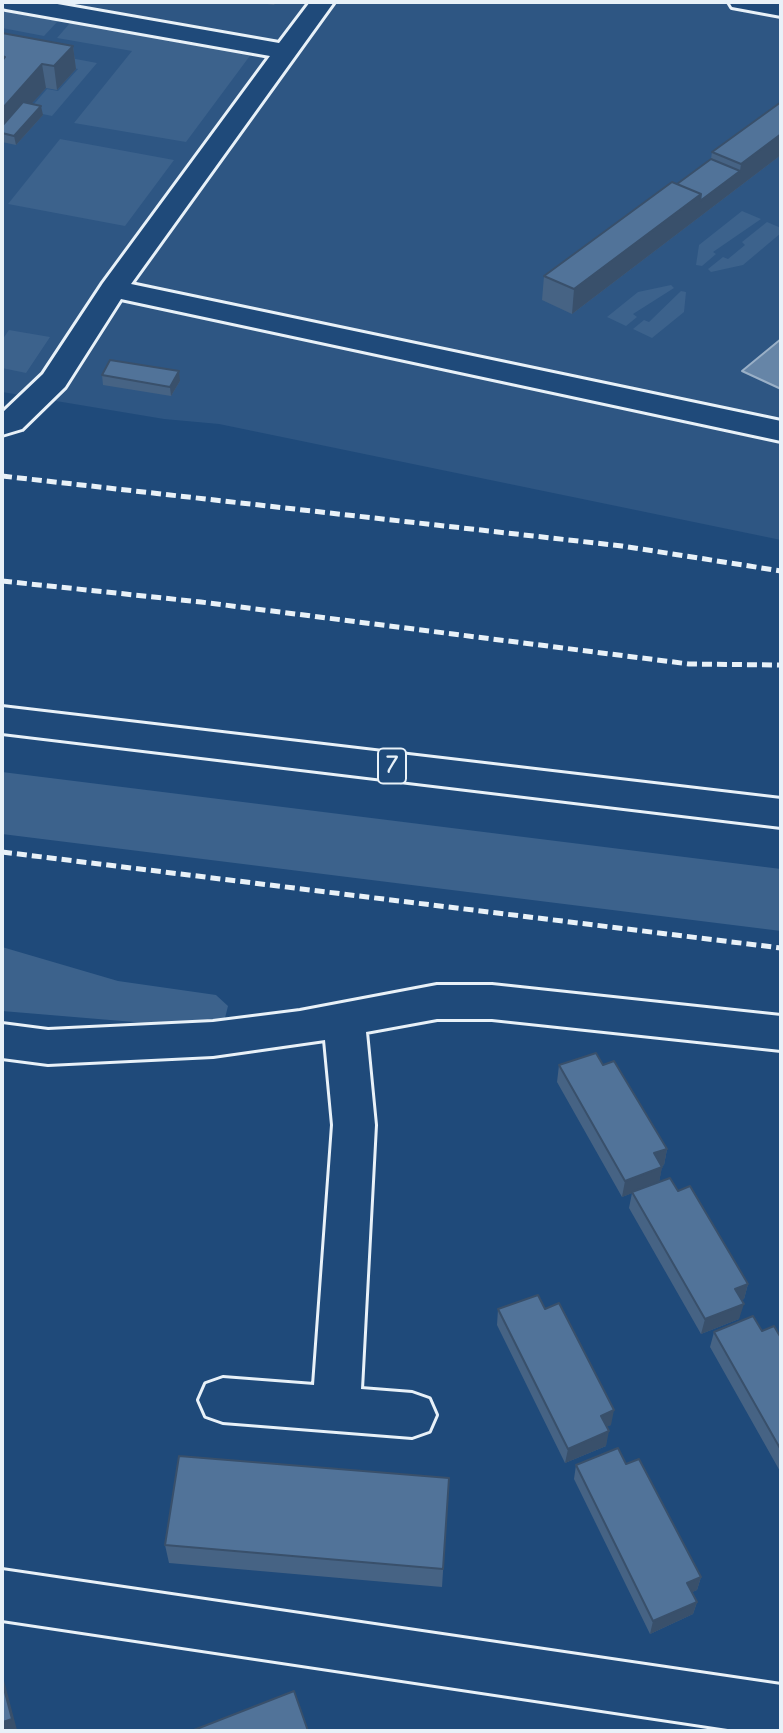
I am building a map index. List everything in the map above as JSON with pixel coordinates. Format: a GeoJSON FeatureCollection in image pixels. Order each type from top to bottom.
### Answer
{"type":"FeatureCollection","features":[{"type":"Feature","properties":{"kind":"main road"},"geometry":{"type":"LineString","coordinates":[[6,2],[287,52]]}},
{"type":"Feature","properties":{"kind":"main road"},"geometry":{"type":"LineString","coordinates":[[2,425],[11,422],[54,380],[113,289],[322,2]]}},
{"type":"Feature","properties":{"kind":"main road"},"geometry":{"type":"LineString","coordinates":[[741,2],[781,9]]}},
{"type":"Feature","properties":{"kind":"main road"},"geometry":{"type":"LineString","coordinates":[[113,289],[781,431]]}},
{"type":"Feature","properties":{"kind":"main road","name":"7"},"geometry":{"type":"LineString","coordinates":[[2,720],[781,813]]}},
{"type":"Feature","properties":{"kind":"main road"},"geometry":{"type":"LineString","coordinates":[[2,1041],[48,1047],[213,1039],[437,1002],[492,1002],[781,1033]]}},
{"type":"Feature","properties":{"kind":"main road"},"geometry":{"type":"LineString","coordinates":[[336,1408],[354,1125],[344,1018]]}},
{"type":"Feature","properties":{"kind":"main road"},"geometry":{"type":"LineString","coordinates":[[223,1400],[412,1415]]}},
{"type":"Feature","properties":{"kind":"main road"},"geometry":{"type":"LineString","coordinates":[[2,1595],[781,1710]]}},
{"type":"Feature","properties":{"kind":"shaded area"},"geometry":{"type":"Polygon","coordinates":[[[2,2],[781,2],[781,540],[219,424],[164,419],[2,392],[2,2]]]}},
{"type":"Feature","properties":{"kind":"shaded area"},"geometry":{"type":"Polygon","coordinates":[[[2,11],[58,21],[44,36],[2,28],[2,11]]]}},
{"type":"Feature","properties":{"kind":"shaded area"},"geometry":{"type":"Polygon","coordinates":[[[70,23],[252,53],[186,142],[74,123],[132,51],[57,38],[70,23]]]}},
{"type":"Feature","properties":{"kind":"shaded area"},"geometry":{"type":"Polygon","coordinates":[[[44,53],[97,63],[52,116],[28,111],[47,89],[58,91],[78,69],[37,61],[44,53]]]}},
{"type":"Feature","properties":{"kind":"shaded area"},"geometry":{"type":"Polygon","coordinates":[[[60,139],[174,160],[125,226],[8,204],[60,139]]]}},
{"type":"Feature","properties":{"kind":"shaded area"},"geometry":{"type":"Polygon","coordinates":[[[742,211],[761,219],[713,252],[716,254],[702,266],[696,265],[699,245],[742,211]]]}},
{"type":"Feature","properties":{"kind":"shaded area"},"geometry":{"type":"Polygon","coordinates":[[[767,222],[781,228],[781,233],[743,265],[711,272],[708,269],[723,257],[728,259],[745,245],[742,242],[767,222]]]}},
{"type":"Feature","properties":{"kind":"shaded area"},"geometry":{"type":"Polygon","coordinates":[[[671,285],[674,288],[633,314],[637,317],[626,326],[607,317],[638,292],[671,285]]]}},
{"type":"Feature","properties":{"kind":"shaded area"},"geometry":{"type":"Polygon","coordinates":[[[681,291],[686,292],[684,312],[652,338],[633,329],[644,320],[649,322],[681,291]]]}},
{"type":"Feature","properties":{"kind":"shaded area"},"geometry":{"type":"Polygon","coordinates":[[[9,330],[50,337],[26,373],[2,368],[2,340],[9,330]]]}},
{"type":"Feature","properties":{"kind":"shaded area"},"geometry":{"type":"Polygon","coordinates":[[[781,339],[781,389],[742,371],[781,339]]]}},
{"type":"Feature","properties":{"kind":"shaded area"},"geometry":{"type":"Polygon","coordinates":[[[2,772],[781,869],[781,931],[2,834],[2,772]]]}},
{"type":"Feature","properties":{"kind":"shaded area"},"geometry":{"type":"Polygon","coordinates":[[[2,947],[118,981],[216,995],[228,1006],[223,1026],[158,1024],[2,1011],[2,947]]]}},
{"type":"Feature","properties":{"kind":"building"},"geometry":{"type":"Polygon","coordinates":[[[2,33],[73,46],[54,66],[42,64],[2,109],[2,61],[5,57],[2,56],[2,33]]]}},
{"type":"Feature","properties":{"kind":"building"},"geometry":{"type":"Polygon","coordinates":[[[23,102],[41,106],[14,136],[2,133],[2,126],[23,102]]]}},
{"type":"Feature","properties":{"kind":"building"},"geometry":{"type":"Polygon","coordinates":[[[781,102],[781,134],[741,164],[712,152],[781,102]]]}},
{"type":"Feature","properties":{"kind":"building"},"geometry":{"type":"Polygon","coordinates":[[[711,159],[740,171],[700,201],[701,194],[677,184],[711,159]]]}},
{"type":"Feature","properties":{"kind":"building"},"geometry":{"type":"Polygon","coordinates":[[[672,182],[701,194],[574,289],[544,276],[672,182]]]}},
{"type":"Feature","properties":{"kind":"building"},"geometry":{"type":"Polygon","coordinates":[[[110,360],[179,371],[170,387],[102,375],[110,360]]]}},
{"type":"Feature","properties":{"kind":"building"},"geometry":{"type":"Polygon","coordinates":[[[596,1053],[603,1065],[614,1061],[667,1149],[654,1153],[662,1167],[625,1181],[559,1065],[596,1053]]]}},
{"type":"Feature","properties":{"kind":"building"},"geometry":{"type":"Polygon","coordinates":[[[670,1178],[678,1191],[690,1186],[748,1284],[735,1289],[744,1304],[705,1319],[632,1192],[670,1178]]]}},
{"type":"Feature","properties":{"kind":"building"},"geometry":{"type":"Polygon","coordinates":[[[538,1295],[545,1309],[559,1303],[614,1410],[601,1416],[609,1431],[568,1449],[498,1309],[538,1295]]]}},
{"type":"Feature","properties":{"kind":"building"},"geometry":{"type":"Polygon","coordinates":[[[753,1316],[762,1331],[774,1326],[781,1338],[781,1450],[714,1332],[753,1316]]]}},
{"type":"Feature","properties":{"kind":"building"},"geometry":{"type":"Polygon","coordinates":[[[618,1448],[626,1464],[639,1459],[701,1577],[687,1583],[697,1602],[653,1621],[576,1465],[618,1448]]]}},
{"type":"Feature","properties":{"kind":"building"},"geometry":{"type":"Polygon","coordinates":[[[179,1456],[449,1478],[443,1569],[165,1545],[179,1456]]]}},
{"type":"Feature","properties":{"kind":"building"},"geometry":{"type":"Polygon","coordinates":[[[2,1681],[12,1719],[3,1722],[5,1731],[2,1731],[2,1681]]]}},
{"type":"Feature","properties":{"kind":"building"},"geometry":{"type":"Polygon","coordinates":[[[294,1691],[308,1731],[194,1731],[194,1730],[294,1691]]]}},
{"type":"Feature","properties":{"kind":"railway"},"geometry":{"type":"LineString","coordinates":[[2,476],[622,546],[781,571]]}},
{"type":"Feature","properties":{"kind":"railway"},"geometry":{"type":"LineString","coordinates":[[2,581],[201,602],[689,664],[781,665]]}},
{"type":"Feature","properties":{"kind":"railway"},"geometry":{"type":"LineString","coordinates":[[2,852],[781,948]]}}]}
